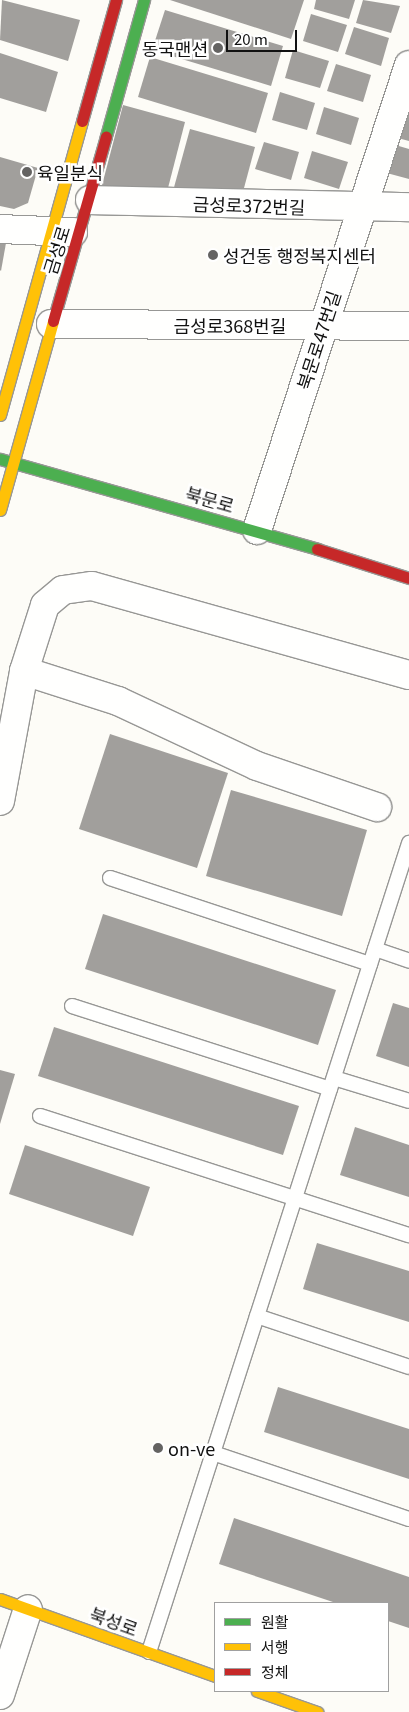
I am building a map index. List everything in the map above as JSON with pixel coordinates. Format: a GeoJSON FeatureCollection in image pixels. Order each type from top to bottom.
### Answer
{"type":"FeatureCollection","features":[{"type":"Feature","properties":{"kind":"street","name":"금성로"},"geometry":{"type":"LineString","coordinates":[[0,415],[116,0]]}},
{"type":"Feature","properties":{"kind":"street","name":"금성로"},"geometry":{"type":"LineString","coordinates":[[0,510],[51,324],[90,200],[144,0]]}},
{"type":"Feature","properties":{"kind":"street","name":"북문로47번길"},"geometry":{"type":"LineString","coordinates":[[257,530],[322,326],[409,65]]}},
{"type":"Feature","properties":{"kind":"street","name":"금성로372번길"},"geometry":{"type":"LineString","coordinates":[[90,200],[361,208],[409,207]]}},
{"type":"Feature","properties":{"kind":"street"},"geometry":{"type":"LineString","coordinates":[[0,229],[80,232]]}},
{"type":"Feature","properties":{"kind":"street","name":"금성로368번길"},"geometry":{"type":"LineString","coordinates":[[51,324],[409,326]]}},
{"type":"Feature","properties":{"kind":"street","name":"북문로"},"geometry":{"type":"LineString","coordinates":[[0,459],[257,530],[409,578]]}},
{"type":"Feature","properties":{"kind":"street"},"geometry":{"type":"LineString","coordinates":[[0,801],[24,671],[45,605],[63,590],[92,586],[409,674]]}},
{"type":"Feature","properties":{"kind":"street"},"geometry":{"type":"LineString","coordinates":[[24,671],[118,701],[257,766],[377,807]]}},
{"type":"Feature","properties":{"kind":"street","name":"북성로"},"geometry":{"type":"LineString","coordinates":[[0,1598],[214,1676]]}},
{"type":"Feature","properties":{"kind":"street"},"geometry":{"type":"LineString","coordinates":[[0,1695],[28,1609]]}},
{"type":"Feature","properties":{"kind":"street"},"geometry":{"type":"LineString","coordinates":[[259,1692],[302,1710]]}},
{"type":"Feature","properties":{"kind":"lane"},"geometry":{"type":"LineString","coordinates":[[149,1652],[409,843]]}},
{"type":"Feature","properties":{"kind":"lane"},"geometry":{"type":"LineString","coordinates":[[110,878],[370,964]]}},
{"type":"Feature","properties":{"kind":"lane"},"geometry":{"type":"LineString","coordinates":[[375,949],[409,960]]}},
{"type":"Feature","properties":{"kind":"lane"},"geometry":{"type":"LineString","coordinates":[[72,1006],[332,1083],[409,1101]]}},
{"type":"Feature","properties":{"kind":"lane"},"geometry":{"type":"LineString","coordinates":[[40,1116],[409,1235]]}},
{"type":"Feature","properties":{"kind":"lane"},"geometry":{"type":"LineString","coordinates":[[257,1316],[409,1367]]}},
{"type":"Feature","properties":{"kind":"lane"},"geometry":{"type":"LineString","coordinates":[[213,1453],[409,1519]]}},
{"type":"Feature","properties":{"kind":"building"},"geometry":{"type":"Polygon","coordinates":[[[2,0],[80,20],[68,61],[0,40],[2,0]]]}},
{"type":"Feature","properties":{"kind":"building"},"geometry":{"type":"Polygon","coordinates":[[[170,0],[304,0],[291,39],[170,0]]]}},
{"type":"Feature","properties":{"kind":"building"},"geometry":{"type":"Polygon","coordinates":[[[316,0],[355,0],[349,19],[314,9],[316,0]]]}},
{"type":"Feature","properties":{"kind":"building"},"geometry":{"type":"Polygon","coordinates":[[[363,0],[400,6],[391,33],[356,23],[363,0]]]}},
{"type":"Feature","properties":{"kind":"building","name":"동국맨션"},"geometry":{"type":"Polygon","coordinates":[[[165,10],[283,46],[271,86],[152,50],[165,10]]]}},
{"type":"Feature","properties":{"kind":"building"},"geometry":{"type":"Polygon","coordinates":[[[311,14],[347,25],[338,52],[303,41],[311,14]]]}},
{"type":"Feature","properties":{"kind":"building"},"geometry":{"type":"Polygon","coordinates":[[[354,27],[389,38],[381,66],[345,54],[354,27]]]}},
{"type":"Feature","properties":{"kind":"building"},"geometry":{"type":"Polygon","coordinates":[[[293,50],[329,61],[320,88],[285,78],[293,50]]]}},
{"type":"Feature","properties":{"kind":"building"},"geometry":{"type":"Polygon","coordinates":[[[0,53],[58,72],[46,112],[0,98],[0,53]]]}},
{"type":"Feature","properties":{"kind":"building","name":"동국맨션"},"geometry":{"type":"Polygon","coordinates":[[[150,57],[268,93],[256,133],[138,97],[150,57]]]}},
{"type":"Feature","properties":{"kind":"building"},"geometry":{"type":"Polygon","coordinates":[[[336,64],[371,75],[363,102],[327,91],[336,64]]]}},
{"type":"Feature","properties":{"kind":"building"},"geometry":{"type":"Polygon","coordinates":[[[280,92],[315,103],[307,130],[272,120],[280,92]]]}},
{"type":"Feature","properties":{"kind":"building"},"geometry":{"type":"Polygon","coordinates":[[[123,105],[185,122],[168,188],[101,189],[123,105]]]}},
{"type":"Feature","properties":{"kind":"building"},"geometry":{"type":"Polygon","coordinates":[[[324,107],[359,118],[351,145],[316,134],[324,107]]]}},
{"type":"Feature","properties":{"kind":"building"},"geometry":{"type":"Polygon","coordinates":[[[402,109],[409,111],[409,141],[394,137],[402,109]]]}},
{"type":"Feature","properties":{"kind":"building"},"geometry":{"type":"Polygon","coordinates":[[[190,129],[255,147],[244,188],[173,191],[190,129]]]}},
{"type":"Feature","properties":{"kind":"building"},"geometry":{"type":"Polygon","coordinates":[[[264,142],[299,152],[291,180],[255,169],[264,142]]]}},
{"type":"Feature","properties":{"kind":"building"},"geometry":{"type":"Polygon","coordinates":[[[392,144],[409,149],[409,179],[383,172],[392,144]]]}},
{"type":"Feature","properties":{"kind":"building"},"geometry":{"type":"Polygon","coordinates":[[[312,151],[348,162],[339,189],[304,178],[312,151]]]}},
{"type":"Feature","properties":{"kind":"building"},"geometry":{"type":"Polygon","coordinates":[[[0,157],[38,168],[28,203],[14,209],[0,206],[0,157]]]}},
{"type":"Feature","properties":{"kind":"building"},"geometry":{"type":"Polygon","coordinates":[[[0,242],[6,243],[1,271],[0,270],[0,242]]]}},
{"type":"Feature","properties":{"kind":"building"},"geometry":{"type":"Polygon","coordinates":[[[110,734],[228,773],[197,868],[79,829],[110,734]]]}},
{"type":"Feature","properties":{"kind":"building"},"geometry":{"type":"Polygon","coordinates":[[[231,790],[367,830],[342,916],[206,876],[231,790]]]}},
{"type":"Feature","properties":{"kind":"building"},"geometry":{"type":"Polygon","coordinates":[[[103,914],[336,990],[318,1045],[85,969],[103,914]]]}},
{"type":"Feature","properties":{"kind":"building"},"geometry":{"type":"Polygon","coordinates":[[[393,1003],[409,1008],[409,1067],[376,1056],[393,1003]]]}},
{"type":"Feature","properties":{"kind":"building"},"geometry":{"type":"Polygon","coordinates":[[[54,1027],[299,1106],[283,1155],[38,1076],[54,1027]]]}},
{"type":"Feature","properties":{"kind":"building"},"geometry":{"type":"Polygon","coordinates":[[[0,1070],[15,1074],[0,1124],[0,1070]]]}},
{"type":"Feature","properties":{"kind":"building"},"geometry":{"type":"Polygon","coordinates":[[[355,1127],[409,1145],[409,1197],[340,1175],[355,1127]]]}},
{"type":"Feature","properties":{"kind":"building"},"geometry":{"type":"Polygon","coordinates":[[[25,1145],[150,1187],[133,1236],[9,1194],[25,1145]]]}},
{"type":"Feature","properties":{"kind":"building"},"geometry":{"type":"Polygon","coordinates":[[[317,1243],[409,1271],[409,1322],[303,1289],[317,1243]]]}},
{"type":"Feature","properties":{"kind":"building"},"geometry":{"type":"Polygon","coordinates":[[[278,1387],[409,1429],[409,1479],[264,1432],[278,1387]]]}},
{"type":"Feature","properties":{"kind":"building"},"geometry":{"type":"Polygon","coordinates":[[[234,1518],[409,1577],[409,1628],[389,1621],[389,1602],[333,1602],[219,1564],[234,1518]]]}},
{"type":"Feature","properties":{"kind":"traffic: fast"},"geometry":{"type":"LineString","coordinates":[[106,136],[144,0]]}},
{"type":"Feature","properties":{"kind":"traffic: fast"},"geometry":{"type":"LineString","coordinates":[[0,459],[317,549]]}},
{"type":"Feature","properties":{"kind":"traffic: slow"},"geometry":{"type":"LineString","coordinates":[[0,415],[82,121]]}},
{"type":"Feature","properties":{"kind":"traffic: slow"},"geometry":{"type":"LineString","coordinates":[[0,510],[53,321]]}},
{"type":"Feature","properties":{"kind":"traffic: slow"},"geometry":{"type":"LineString","coordinates":[[0,1599],[214,1676]]}},
{"type":"Feature","properties":{"kind":"traffic: slow"},"geometry":{"type":"LineString","coordinates":[[260,1692],[317,1712]]}},
{"type":"Feature","properties":{"kind":"traffic: jam"},"geometry":{"type":"LineString","coordinates":[[82,121],[116,0]]}},
{"type":"Feature","properties":{"kind":"traffic: jam"},"geometry":{"type":"LineString","coordinates":[[53,321],[106,136]]}},
{"type":"Feature","properties":{"kind":"traffic: jam"},"geometry":{"type":"LineString","coordinates":[[317,549],[409,578]]}},
{"type":"Feature","properties":{"kind":"place","name":"동국맨션"},"geometry":{"type":"Point","coordinates":[218,48]}},
{"type":"Feature","properties":{"kind":"place","name":"육일분식"},"geometry":{"type":"Point","coordinates":[27,172]}},
{"type":"Feature","properties":{"kind":"place","name":"성건동 행정복지센터"},"geometry":{"type":"Point","coordinates":[213,255]}},
{"type":"Feature","properties":{"kind":"place","name":"on-ve"},"geometry":{"type":"Point","coordinates":[158,1448]}}]}
